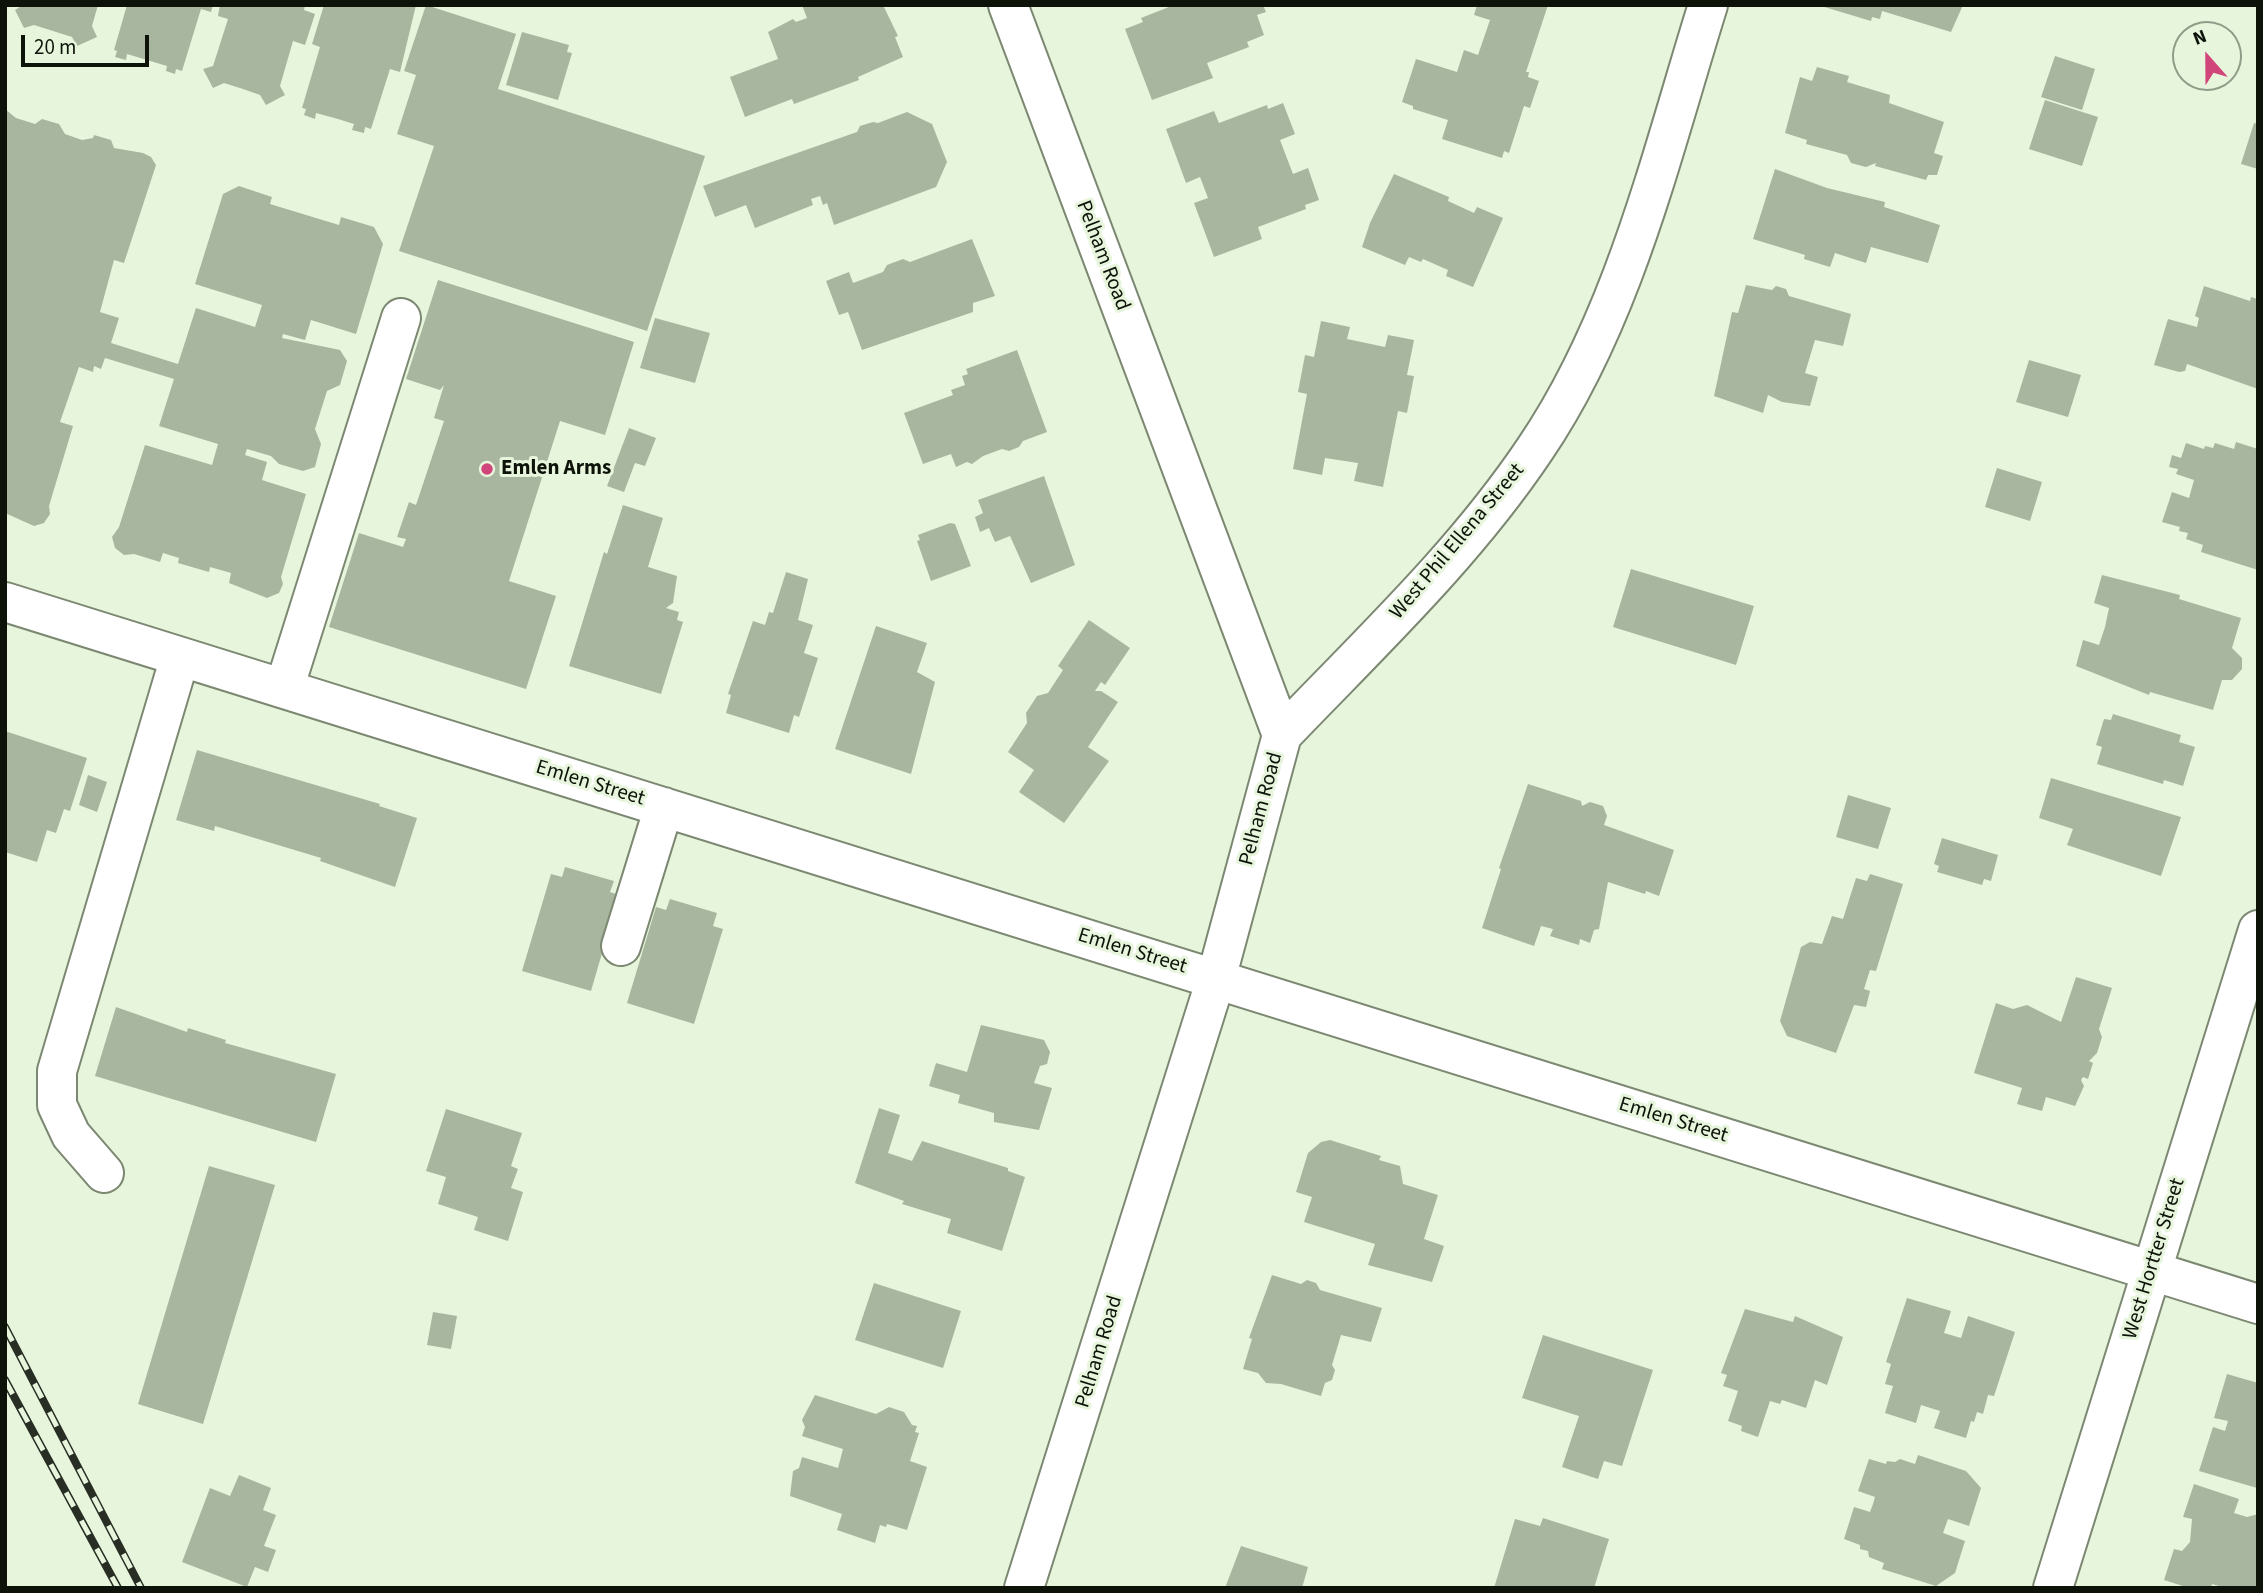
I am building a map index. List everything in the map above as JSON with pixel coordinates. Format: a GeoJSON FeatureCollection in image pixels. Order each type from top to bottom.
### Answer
{"type":"FeatureCollection","features":[{"type":"Feature","properties":{"kind":"street","name":"Pelham Road"},"geometry":{"type":"LineString","coordinates":[[1008,5],[1282,736],[1216,979],[1024,1588]]}},
{"type":"Feature","properties":{"kind":"street","name":"West Phil Ellena Street"},"geometry":{"type":"LineString","coordinates":[[1282,736],[1437,572],[1497,503],[1537,447],[1573,382],[1630,252],[1708,5]]}},
{"type":"Feature","properties":{"kind":"street"},"geometry":{"type":"LineString","coordinates":[[284,689],[401,318]]}},
{"type":"Feature","properties":{"kind":"street","name":"Emlen Street"},"geometry":{"type":"LineString","coordinates":[[5,602],[2258,1304]]}},
{"type":"Feature","properties":{"kind":"street"},"geometry":{"type":"LineString","coordinates":[[104,1173],[71,1135],[57,1105],[57,1071],[180,657]]}},
{"type":"Feature","properties":{"kind":"street"},"geometry":{"type":"LineString","coordinates":[[621,946],[664,807]]}},
{"type":"Feature","properties":{"kind":"street","name":"West Hortter Street"},"geometry":{"type":"LineString","coordinates":[[2053,1588],[2258,930]]}},
{"type":"Feature","properties":{"kind":"building"},"geometry":{"type":"Polygon","coordinates":[[[23,5],[98,5],[92,26],[97,37],[77,46],[72,37],[34,25],[24,28],[15,10],[23,5]]]}},
{"type":"Feature","properties":{"kind":"building"},"geometry":{"type":"Polygon","coordinates":[[[127,5],[213,5],[211,12],[201,9],[182,71],[176,69],[175,74],[166,71],[167,66],[127,54],[126,60],[115,57],[117,51],[114,50],[127,5]]]}},
{"type":"Feature","properties":{"kind":"building"},"geometry":{"type":"Polygon","coordinates":[[[220,5],[305,5],[304,10],[315,14],[305,45],[293,41],[280,86],[285,95],[266,105],[260,95],[243,89],[224,83],[213,88],[203,69],[213,66],[228,19],[218,16],[220,5]]]}},
{"type":"Feature","properties":{"kind":"building"},"geometry":{"type":"Polygon","coordinates":[[[324,5],[416,5],[400,72],[390,69],[371,129],[365,127],[364,133],[352,130],[354,124],[338,119],[316,113],[315,119],[304,115],[306,109],[302,108],[320,47],[312,44],[324,5]]]}},
{"type":"Feature","properties":{"kind":"building"},"geometry":{"type":"Polygon","coordinates":[[[426,5],[516,34],[498,89],[705,156],[647,331],[399,251],[434,146],[397,134],[416,75],[404,71],[426,5]]]}},
{"type":"Feature","properties":{"kind":"building"},"geometry":{"type":"Polygon","coordinates":[[[802,5],[883,5],[898,36],[895,37],[903,57],[858,77],[859,80],[794,104],[792,99],[745,117],[730,77],[778,59],[768,32],[793,19],[796,22],[807,18],[802,5]]]}},
{"type":"Feature","properties":{"kind":"building"},"geometry":{"type":"Polygon","coordinates":[[[1174,5],[1263,5],[1266,12],[1257,15],[1264,35],[1247,42],[1249,47],[1207,63],[1213,78],[1152,100],[1125,29],[1143,22],[1141,18],[1174,5]]]}},
{"type":"Feature","properties":{"kind":"building"},"geometry":{"type":"Polygon","coordinates":[[[1477,5],[1548,5],[1526,72],[1529,72],[1528,77],[1539,81],[1530,108],[1524,106],[1509,153],[1504,151],[1502,158],[1442,139],[1448,120],[1413,109],[1413,106],[1402,102],[1416,59],[1457,72],[1464,50],[1478,55],[1490,20],[1474,15],[1477,5]]]}},
{"type":"Feature","properties":{"kind":"building"},"geometry":{"type":"Polygon","coordinates":[[[1963,5],[1951,32],[1882,11],[1880,19],[1872,17],[1871,21],[1821,6],[1963,5]]]}},
{"type":"Feature","properties":{"kind":"building"},"geometry":{"type":"Polygon","coordinates":[[[522,32],[569,45],[567,52],[572,53],[558,100],[506,85],[522,32]]]}},
{"type":"Feature","properties":{"kind":"building"},"geometry":{"type":"Polygon","coordinates":[[[2055,56],[2095,69],[2082,110],[2041,97],[2055,56]]]}},
{"type":"Feature","properties":{"kind":"building"},"geometry":{"type":"Polygon","coordinates":[[[1817,67],[1849,76],[1847,82],[1890,95],[1889,103],[1944,122],[1934,153],[1943,156],[1937,175],[1928,175],[1926,180],[1875,166],[1876,163],[1866,167],[1851,163],[1847,155],[1806,144],[1807,140],[1785,133],[1800,77],[1812,81],[1817,67]]]}},
{"type":"Feature","properties":{"kind":"building"},"geometry":{"type":"Polygon","coordinates":[[[2045,100],[2098,117],[2082,166],[2029,149],[2045,100]]]}},
{"type":"Feature","properties":{"kind":"building"},"geometry":{"type":"Polygon","coordinates":[[[1283,103],[1295,134],[1280,140],[1293,174],[1308,168],[1319,200],[1305,205],[1306,209],[1258,227],[1262,239],[1214,257],[1194,203],[1208,198],[1200,177],[1186,183],[1166,129],[1214,111],[1219,123],[1267,105],[1268,109],[1283,103]]]}},
{"type":"Feature","properties":{"kind":"building"},"geometry":{"type":"Polygon","coordinates":[[[5,109],[16,118],[35,124],[42,119],[59,124],[65,134],[82,140],[93,138],[94,135],[111,140],[114,148],[143,153],[151,157],[156,165],[124,263],[114,260],[100,312],[119,318],[111,343],[178,364],[196,308],[255,327],[262,305],[195,284],[223,194],[239,186],[272,197],[270,204],[339,225],[341,217],[374,227],[383,244],[356,334],[311,320],[305,340],[283,334],[282,338],[340,350],[347,361],[340,385],[327,391],[315,429],[321,444],[315,467],[303,471],[279,464],[271,456],[247,449],[245,455],[267,462],[262,480],[306,494],[281,577],[283,584],[279,593],[267,598],[229,583],[231,573],[210,567],[209,572],[178,563],[179,558],[163,553],[160,562],[134,554],[124,555],[115,548],[112,537],[119,527],[145,445],[212,465],[218,444],[159,426],[174,379],[105,358],[101,369],[94,366],[93,372],[79,367],[60,422],[73,426],[49,506],[50,514],[44,523],[34,526],[5,513],[5,109]]]}},
{"type":"Feature","properties":{"kind":"building"},"geometry":{"type":"Polygon","coordinates":[[[907,112],[932,124],[947,162],[936,187],[834,225],[827,203],[823,205],[820,196],[811,199],[813,205],[755,228],[746,205],[715,217],[703,186],[857,132],[860,126],[878,123],[907,112]]]}},
{"type":"Feature","properties":{"kind":"building"},"geometry":{"type":"Polygon","coordinates":[[[2254,123],[2258,124],[2258,169],[2241,164],[2254,123]]]}},
{"type":"Feature","properties":{"kind":"building"},"geometry":{"type":"Polygon","coordinates":[[[1775,169],[1827,188],[1885,202],[1884,207],[1940,225],[1928,263],[1871,247],[1866,263],[1835,253],[1830,267],[1804,259],[1805,255],[1753,239],[1775,169]]]}},
{"type":"Feature","properties":{"kind":"building"},"geometry":{"type":"Polygon","coordinates":[[[1394,174],[1449,197],[1448,201],[1474,213],[1477,207],[1503,218],[1473,287],[1446,276],[1448,270],[1423,259],[1421,262],[1409,257],[1405,265],[1362,247],[1370,223],[1394,174]]]}},
{"type":"Feature","properties":{"kind":"building"},"geometry":{"type":"Polygon","coordinates":[[[972,239],[995,296],[973,303],[973,312],[862,350],[848,312],[839,315],[826,281],[849,272],[853,283],[883,272],[887,265],[903,259],[910,262],[972,239]]]}},
{"type":"Feature","properties":{"kind":"building","name":"Emlen Arms"},"geometry":{"type":"Polygon","coordinates":[[[438,280],[634,342],[605,435],[560,421],[509,581],[556,596],[526,689],[329,627],[359,533],[403,547],[406,539],[397,537],[409,502],[416,505],[444,421],[434,418],[444,385],[440,390],[406,379],[438,280]]]}},
{"type":"Feature","properties":{"kind":"building"},"geometry":{"type":"Polygon","coordinates":[[[1746,285],[1772,290],[1776,286],[1786,289],[1789,296],[1851,314],[1843,346],[1815,340],[1805,373],[1818,377],[1810,406],[1782,402],[1768,395],[1763,413],[1714,396],[1732,312],[1738,313],[1746,285]]]}},
{"type":"Feature","properties":{"kind":"building"},"geometry":{"type":"Polygon","coordinates":[[[2204,286],[2250,301],[2251,297],[2258,299],[2258,389],[2187,364],[2185,371],[2179,372],[2154,365],[2168,319],[2197,327],[2199,318],[2195,316],[2204,286]]]}},
{"type":"Feature","properties":{"kind":"building"},"geometry":{"type":"Polygon","coordinates":[[[655,318],[710,333],[695,383],[640,368],[655,318]]]}},
{"type":"Feature","properties":{"kind":"building"},"geometry":{"type":"Polygon","coordinates":[[[1321,321],[1350,327],[1347,339],[1385,347],[1388,335],[1414,340],[1407,375],[1414,376],[1407,413],[1398,411],[1383,487],[1354,481],[1358,463],[1325,458],[1322,475],[1293,469],[1307,394],[1298,392],[1305,355],[1314,357],[1321,321]]]}},
{"type":"Feature","properties":{"kind":"building"},"geometry":{"type":"Polygon","coordinates":[[[1017,350],[1047,432],[1023,441],[1019,447],[1009,451],[1002,449],[983,456],[972,464],[967,462],[956,467],[951,454],[923,464],[904,413],[953,395],[951,390],[965,385],[962,376],[968,374],[966,369],[1017,350]]]}},
{"type":"Feature","properties":{"kind":"building"},"geometry":{"type":"Polygon","coordinates":[[[2029,360],[2081,375],[2068,417],[2016,402],[2029,360]]]}},
{"type":"Feature","properties":{"kind":"building"},"geometry":{"type":"Polygon","coordinates":[[[629,428],[656,438],[645,466],[635,463],[624,492],[607,486],[629,428]]]}},
{"type":"Feature","properties":{"kind":"building"},"geometry":{"type":"Polygon","coordinates":[[[2236,442],[2258,449],[2258,570],[2201,552],[2203,545],[2186,539],[2188,533],[2179,531],[2180,527],[2162,522],[2172,492],[2189,498],[2194,480],[2176,474],[2178,469],[2169,467],[2172,455],[2181,458],[2186,443],[2204,449],[2205,446],[2213,448],[2215,443],[2234,449],[2236,442]]]}},
{"type":"Feature","properties":{"kind":"building"},"geometry":{"type":"Polygon","coordinates":[[[1997,468],[2042,482],[2030,521],[1985,507],[1997,468]]]}},
{"type":"Feature","properties":{"kind":"building"},"geometry":{"type":"Polygon","coordinates":[[[1044,476],[1075,565],[1031,583],[1010,536],[995,542],[989,528],[980,532],[975,517],[983,513],[978,500],[1044,476]]]}},
{"type":"Feature","properties":{"kind":"building"},"geometry":{"type":"Polygon","coordinates":[[[623,505],[663,518],[648,567],[677,576],[673,603],[666,608],[679,612],[677,620],[683,622],[661,694],[569,666],[604,552],[607,554],[623,505]]]}},
{"type":"Feature","properties":{"kind":"building"},"geometry":{"type":"Polygon","coordinates":[[[950,523],[955,524],[971,566],[931,581],[917,541],[920,540],[918,535],[950,523]]]}},
{"type":"Feature","properties":{"kind":"building"},"geometry":{"type":"Polygon","coordinates":[[[1631,569],[1754,606],[1736,665],[1613,627],[1631,569]]]}},
{"type":"Feature","properties":{"kind":"building"},"geometry":{"type":"Polygon","coordinates":[[[786,572],[808,579],[798,620],[813,625],[804,653],[818,658],[799,717],[794,715],[789,733],[726,713],[731,695],[728,694],[753,621],[765,625],[769,612],[773,613],[786,572]]]}},
{"type":"Feature","properties":{"kind":"building"},"geometry":{"type":"Polygon","coordinates":[[[2102,575],[2180,595],[2179,599],[2241,618],[2232,648],[2242,658],[2242,669],[2232,680],[2222,680],[2213,710],[2150,692],[2149,695],[2076,666],[2083,640],[2099,645],[2105,627],[2109,608],[2094,603],[2102,575]]]}},
{"type":"Feature","properties":{"kind":"building"},"geometry":{"type":"Polygon","coordinates":[[[1089,620],[1130,648],[1105,685],[1101,682],[1095,691],[1101,691],[1118,702],[1088,747],[1109,761],[1064,823],[1019,792],[1034,770],[1008,752],[1027,723],[1026,713],[1037,696],[1048,693],[1063,670],[1058,666],[1089,620]]]}},
{"type":"Feature","properties":{"kind":"building"},"geometry":{"type":"Polygon","coordinates":[[[876,626],[927,643],[917,672],[935,682],[911,774],[835,749],[876,626]]]}},
{"type":"Feature","properties":{"kind":"building"},"geometry":{"type":"Polygon","coordinates":[[[2113,714],[2181,735],[2179,742],[2195,747],[2183,786],[2164,780],[2163,784],[2097,764],[2102,747],[2096,745],[2104,719],[2111,720],[2113,714]]]}},
{"type":"Feature","properties":{"kind":"building"},"geometry":{"type":"Polygon","coordinates":[[[5,731],[87,758],[70,811],[64,809],[56,833],[47,830],[37,862],[5,852],[5,731]]]}},
{"type":"Feature","properties":{"kind":"building"},"geometry":{"type":"Polygon","coordinates":[[[197,750],[380,804],[379,806],[417,818],[395,887],[320,861],[321,858],[215,826],[214,831],[176,820],[197,750]]]}},
{"type":"Feature","properties":{"kind":"building"},"geometry":{"type":"Polygon","coordinates":[[[88,775],[107,782],[97,812],[79,805],[88,775]]]}},
{"type":"Feature","properties":{"kind":"building"},"geometry":{"type":"Polygon","coordinates":[[[2051,778],[2181,817],[2161,876],[2067,845],[2073,829],[2039,818],[2051,778]]]}},
{"type":"Feature","properties":{"kind":"building"},"geometry":{"type":"Polygon","coordinates":[[[1528,784],[1581,801],[1582,806],[1590,802],[1603,806],[1607,816],[1604,825],[1674,850],[1659,896],[1608,882],[1599,929],[1594,930],[1590,943],[1580,939],[1579,945],[1550,936],[1553,929],[1541,926],[1534,946],[1482,928],[1528,784]]]}},
{"type":"Feature","properties":{"kind":"building"},"geometry":{"type":"Polygon","coordinates":[[[1848,795],[1891,808],[1878,849],[1836,837],[1848,795]]]}},
{"type":"Feature","properties":{"kind":"building"},"geometry":{"type":"Polygon","coordinates":[[[1942,838],[1998,855],[1991,881],[1984,879],[1982,885],[1937,872],[1939,866],[1934,864],[1942,838]]]}},
{"type":"Feature","properties":{"kind":"building"},"geometry":{"type":"Polygon","coordinates":[[[565,867],[614,881],[610,892],[619,895],[591,991],[522,971],[551,874],[562,877],[565,867]]]}},
{"type":"Feature","properties":{"kind":"building"},"geometry":{"type":"Polygon","coordinates":[[[1870,874],[1903,884],[1876,971],[1870,970],[1864,989],[1870,991],[1866,1007],[1854,1005],[1836,1053],[1787,1036],[1780,1021],[1801,947],[1810,942],[1822,944],[1832,916],[1843,919],[1856,878],[1867,881],[1870,874]]]}},
{"type":"Feature","properties":{"kind":"building"},"geometry":{"type":"Polygon","coordinates":[[[670,899],[717,913],[713,926],[723,929],[694,1024],[627,1003],[656,907],[666,910],[670,899]]]}},
{"type":"Feature","properties":{"kind":"building"},"geometry":{"type":"Polygon","coordinates":[[[2076,977],[2112,988],[2099,1029],[2102,1037],[2097,1053],[2089,1061],[2093,1063],[2088,1079],[2083,1077],[2081,1080],[2084,1086],[2075,1106],[2046,1097],[2042,1111],[2017,1104],[2022,1088],[1974,1073],[1996,1003],[2013,1009],[2027,1005],[2061,1022],[2076,977]]]}},
{"type":"Feature","properties":{"kind":"building"},"geometry":{"type":"Polygon","coordinates":[[[116,1007],[187,1032],[188,1028],[226,1040],[225,1043],[336,1074],[316,1142],[95,1076],[116,1007]]]}},
{"type":"Feature","properties":{"kind":"building"},"geometry":{"type":"Polygon","coordinates":[[[981,1025],[1044,1040],[1050,1052],[1047,1064],[1040,1066],[1034,1083],[1052,1088],[1039,1130],[994,1122],[994,1113],[958,1103],[960,1095],[929,1086],[936,1063],[967,1072],[981,1025]]]}},
{"type":"Feature","properties":{"kind":"building"},"geometry":{"type":"Polygon","coordinates":[[[879,1108],[900,1115],[888,1153],[912,1161],[922,1141],[1008,1168],[1008,1171],[1025,1177],[1002,1251],[947,1233],[951,1219],[902,1204],[904,1201],[855,1183],[879,1108]]]}},
{"type":"Feature","properties":{"kind":"building"},"geometry":{"type":"Polygon","coordinates":[[[446,1109],[522,1133],[511,1166],[518,1169],[511,1188],[523,1192],[508,1241],[474,1230],[478,1217],[438,1204],[446,1177],[426,1171],[446,1109]]]}},
{"type":"Feature","properties":{"kind":"building"},"geometry":{"type":"Polygon","coordinates":[[[1330,1140],[1381,1156],[1379,1160],[1400,1166],[1403,1184],[1438,1195],[1424,1239],[1444,1246],[1432,1282],[1368,1265],[1375,1244],[1304,1222],[1312,1197],[1296,1192],[1308,1153],[1321,1142],[1330,1140]]]}},
{"type":"Feature","properties":{"kind":"building"},"geometry":{"type":"Polygon","coordinates":[[[209,1166],[275,1185],[203,1424],[138,1404],[209,1166]]]}},
{"type":"Feature","properties":{"kind":"building"},"geometry":{"type":"Polygon","coordinates":[[[1272,1275],[1301,1284],[1307,1280],[1316,1283],[1320,1290],[1382,1308],[1371,1342],[1341,1335],[1332,1365],[1335,1370],[1332,1380],[1325,1383],[1321,1396],[1281,1384],[1266,1383],[1258,1373],[1243,1369],[1252,1339],[1249,1338],[1272,1275]]]}},
{"type":"Feature","properties":{"kind":"building"},"geometry":{"type":"Polygon","coordinates":[[[874,1283],[961,1311],[943,1368],[855,1340],[874,1283]]]}},
{"type":"Feature","properties":{"kind":"building"},"geometry":{"type":"Polygon","coordinates":[[[1907,1298],[1951,1311],[1944,1333],[1961,1338],[1968,1316],[2015,1332],[1994,1396],[1988,1395],[1983,1414],[1977,1412],[1966,1438],[1934,1428],[1940,1411],[1921,1405],[1916,1423],[1885,1413],[1893,1386],[1885,1384],[1891,1364],[1886,1362],[1907,1298]]]}},
{"type":"Feature","properties":{"kind":"building"},"geometry":{"type":"Polygon","coordinates":[[[1745,1309],[1793,1322],[1795,1316],[1843,1337],[1827,1385],[1815,1380],[1806,1408],[1782,1400],[1780,1404],[1770,1401],[1758,1437],[1741,1431],[1742,1426],[1728,1421],[1738,1391],[1723,1386],[1727,1375],[1721,1373],[1745,1309]]]}},
{"type":"Feature","properties":{"kind":"building"},"geometry":{"type":"Polygon","coordinates":[[[433,1312],[457,1316],[451,1349],[427,1345],[433,1312]]]}},
{"type":"Feature","properties":{"kind":"building"},"geometry":{"type":"Polygon","coordinates":[[[1543,1335],[1653,1370],[1622,1466],[1604,1461],[1598,1479],[1562,1467],[1579,1416],[1522,1398],[1543,1335]]]}},
{"type":"Feature","properties":{"kind":"building"},"geometry":{"type":"Polygon","coordinates":[[[2227,1374],[2258,1383],[2257,1488],[2199,1471],[2213,1427],[2225,1431],[2228,1421],[2214,1418],[2227,1374]]]}},
{"type":"Feature","properties":{"kind":"building"},"geometry":{"type":"Polygon","coordinates":[[[815,1395],[876,1414],[889,1407],[904,1412],[912,1425],[917,1426],[915,1432],[919,1433],[910,1461],[927,1467],[907,1530],[887,1524],[886,1527],[880,1525],[875,1543],[837,1530],[842,1514],[790,1496],[793,1471],[799,1468],[802,1457],[838,1468],[843,1449],[802,1436],[805,1427],[802,1420],[815,1395]]]}},
{"type":"Feature","properties":{"kind":"building"},"geometry":{"type":"Polygon","coordinates":[[[1918,1455],[1966,1471],[1981,1488],[1969,1526],[1948,1519],[1943,1533],[1965,1541],[1955,1573],[1936,1586],[1882,1569],[1884,1563],[1869,1557],[1868,1551],[1860,1549],[1860,1545],[1844,1539],[1854,1507],[1870,1512],[1873,1504],[1875,1497],[1858,1491],[1869,1459],[1886,1464],[1887,1461],[1895,1462],[1900,1459],[1915,1464],[1918,1455]]]}},
{"type":"Feature","properties":{"kind":"building"},"geometry":{"type":"Polygon","coordinates":[[[239,1475],[271,1488],[263,1510],[276,1515],[264,1546],[276,1550],[268,1572],[255,1567],[247,1587],[182,1562],[210,1488],[230,1496],[239,1475]]]}},
{"type":"Feature","properties":{"kind":"building"},"geometry":{"type":"Polygon","coordinates":[[[2194,1484],[2239,1499],[2234,1513],[2247,1517],[2258,1514],[2258,1588],[2226,1588],[2212,1584],[2211,1588],[2189,1588],[2164,1580],[2174,1549],[2182,1551],[2190,1542],[2192,1519],[2183,1517],[2194,1484]]]}},
{"type":"Feature","properties":{"kind":"building"},"geometry":{"type":"Polygon","coordinates":[[[1543,1518],[1609,1539],[1594,1588],[1494,1588],[1515,1519],[1540,1526],[1543,1518]]]}},
{"type":"Feature","properties":{"kind":"building"},"geometry":{"type":"Polygon","coordinates":[[[1241,1546],[1308,1567],[1302,1588],[1225,1588],[1241,1546]]]}},
{"type":"Feature","properties":{"kind":"railway"},"geometry":{"type":"LineString","coordinates":[[5,1327],[141,1588]]}},
{"type":"Feature","properties":{"kind":"railway"},"geometry":{"type":"LineString","coordinates":[[5,1380],[118,1588]]}},
{"type":"Feature","properties":{"kind":"place","name":"Emlen Arms"},"geometry":{"type":"Point","coordinates":[487,469]}}]}
